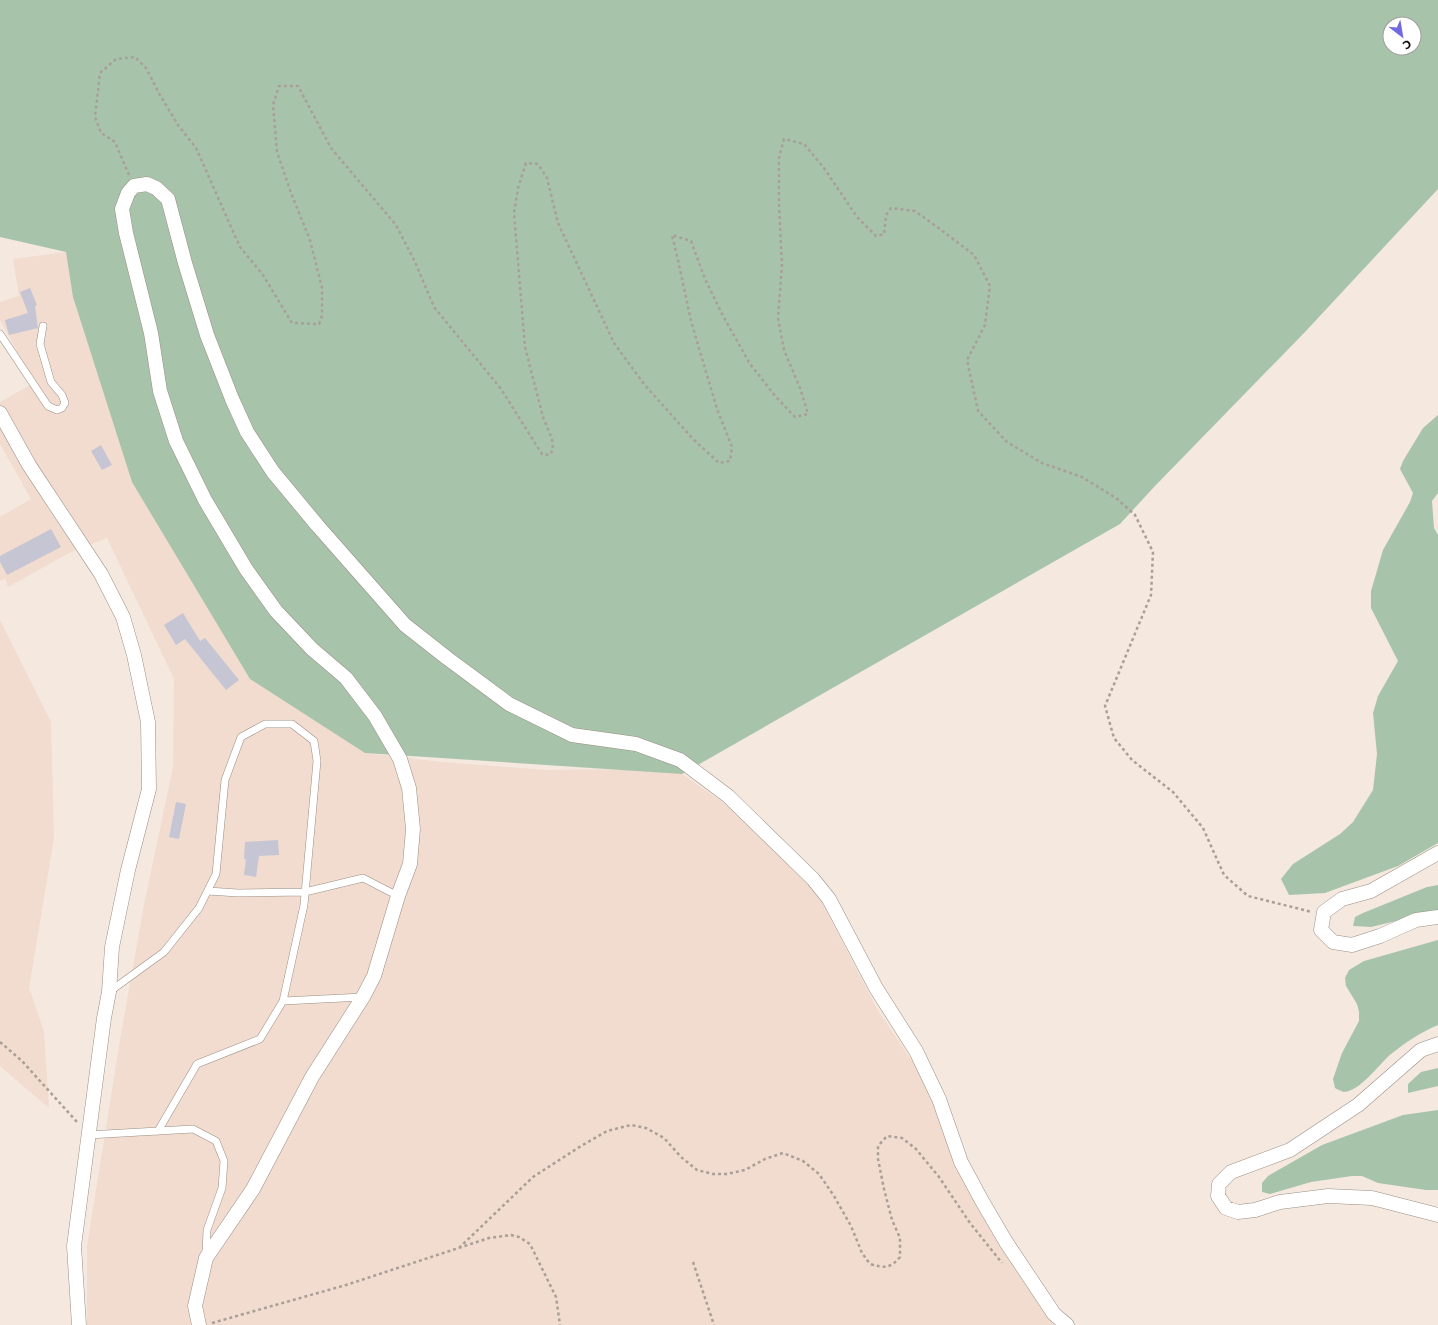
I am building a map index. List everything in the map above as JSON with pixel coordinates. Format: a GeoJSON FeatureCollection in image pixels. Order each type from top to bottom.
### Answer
{"type":"FeatureCollection","features":[{"type":"Feature","properties":{"kind":"street"},"geometry":{"type":"LineString","coordinates":[[199,1325],[195,1306],[206,1258],[253,1189],[312,1077],[363,997],[374,976],[398,896],[410,864],[414,829],[409,788],[400,759],[375,716],[346,678],[312,649],[276,612],[246,569],[205,500],[176,440],[160,391],[151,333],[126,233],[122,209],[128,193],[134,186],[147,184],[156,188],[168,199],[185,263],[207,335],[232,399],[247,432],[273,472],[317,526],[405,625],[509,704],[572,735],[636,744],[680,760],[728,796],[813,878],[830,899],[876,988],[916,1051],[939,1099],[961,1162],[982,1201],[1006,1242],[1054,1314],[1066,1325]]}},
{"type":"Feature","properties":{"kind":"street"},"geometry":{"type":"LineString","coordinates":[[0,413],[29,465],[100,574],[123,617],[134,655],[148,722],[149,789],[128,870],[112,947],[109,992],[104,1018],[74,1246],[78,1325]]}},
{"type":"Feature","properties":{"kind":"street"},"geometry":{"type":"LineString","coordinates":[[1438,853],[1371,891],[1342,898],[1324,912],[1321,930],[1333,942],[1352,945],[1380,936],[1416,920],[1438,917]]}},
{"type":"Feature","properties":{"kind":"street"},"geometry":{"type":"LineString","coordinates":[[1438,1044],[1421,1050],[1358,1105],[1290,1150],[1231,1172],[1219,1184],[1218,1196],[1226,1208],[1238,1212],[1255,1210],[1280,1202],[1328,1196],[1372,1198],[1438,1215]]}},
{"type":"Feature","properties":{"kind":"lane"},"geometry":{"type":"LineString","coordinates":[[0,334],[48,406],[58,410],[62,408],[64,404],[62,395],[51,382],[40,344],[43,326]]}},
{"type":"Feature","properties":{"kind":"lane"},"geometry":{"type":"LineString","coordinates":[[109,992],[164,952],[199,908],[208,891],[216,874],[225,780],[241,737],[265,724],[292,724],[314,741],[317,761],[306,892],[283,1001],[260,1039],[197,1064],[158,1131]]}},
{"type":"Feature","properties":{"kind":"lane"},"geometry":{"type":"LineString","coordinates":[[208,891],[238,894],[306,892],[363,878],[398,896]]}},
{"type":"Feature","properties":{"kind":"lane"},"geometry":{"type":"LineString","coordinates":[[283,1001],[363,997]]}},
{"type":"Feature","properties":{"kind":"lane"},"geometry":{"type":"LineString","coordinates":[[88,1135],[193,1129],[216,1141],[224,1161],[222,1188],[207,1230],[206,1258]]}},
{"type":"Feature","properties":{"kind":"path"},"geometry":{"type":"LineString","coordinates":[[134,186],[115,142],[101,133],[95,117],[100,73],[116,58],[135,57],[146,68],[178,125],[196,148],[240,247],[263,275],[292,323],[319,324],[322,316],[322,288],[310,240],[291,193],[277,152],[273,105],[279,86],[298,86],[331,148],[396,225],[415,262],[434,307],[501,389],[542,454],[549,455],[553,450],[552,439],[543,417],[525,347],[514,213],[518,188],[526,163],[538,164],[547,178],[558,223],[614,343],[644,384],[692,438],[719,464],[730,461],[732,447],[718,409],[691,321],[672,235],[691,241],[722,314],[750,364],[776,398],[795,417],[808,414],[800,388],[784,350],[778,318],[782,265],[779,204],[779,158],[784,139],[804,144],[824,168],[857,217],[876,236],[884,234],[886,215],[891,208],[915,211],[974,255],[990,286],[985,325],[967,360],[978,411],[1007,442],[1042,463],[1082,477],[1116,498],[1135,514],[1153,552],[1150,595],[1105,706],[1114,738],[1132,760],[1173,792],[1203,828],[1224,875],[1248,896],[1292,908],[1313,912],[1324,912]]}},
{"type":"Feature","properties":{"kind":"path"},"geometry":{"type":"LineString","coordinates":[[0,1042],[22,1061],[88,1135]]}},
{"type":"Feature","properties":{"kind":"path"},"geometry":{"type":"LineString","coordinates":[[460,1248],[533,1177],[607,1131],[631,1125],[646,1128],[664,1138],[681,1157],[697,1170],[713,1174],[727,1174],[745,1170],[765,1159],[783,1153],[803,1161],[819,1174],[834,1196],[862,1253],[870,1264],[882,1267],[894,1264],[900,1257],[900,1238],[892,1220],[884,1189],[878,1160],[878,1146],[887,1136],[902,1138],[916,1149],[939,1177],[970,1223],[1004,1265]]}},
{"type":"Feature","properties":{"kind":"path"},"geometry":{"type":"LineString","coordinates":[[206,1325],[346,1285],[489,1238],[511,1236],[520,1237],[530,1244],[556,1297],[560,1325]]}},
{"type":"Feature","properties":{"kind":"path"},"geometry":{"type":"LineString","coordinates":[[694,1262],[714,1325]]}},
{"type":"Feature","properties":{"kind":"shaded area"},"geometry":{"type":"Polygon","coordinates":[[[66,252],[68,260],[365,753],[442,762],[546,770],[647,769],[682,774],[744,817],[817,893],[877,1009],[918,1070],[979,1210],[1051,1318],[1058,1325],[87,1325],[87,1246],[120,1040],[144,905],[173,767],[174,679],[107,538],[69,553],[8,587],[5,579],[0,581],[0,517],[31,499],[0,444],[0,402],[34,383],[0,320],[0,302],[19,296],[13,259],[66,252]]]}},
{"type":"Feature","properties":{"kind":"shaded area"},"geometry":{"type":"Polygon","coordinates":[[[0,620],[51,722],[54,838],[29,988],[44,1031],[49,1108],[0,1066],[0,620]]]}},
{"type":"Feature","properties":{"kind":"green space"},"geometry":{"type":"Polygon","coordinates":[[[0,0],[1438,0],[1438,189],[1305,332],[1120,524],[682,774],[365,753],[250,679],[132,482],[73,297],[66,252],[0,237],[0,0]]]}},
{"type":"Feature","properties":{"kind":"green space"},"geometry":{"type":"Polygon","coordinates":[[[1438,415],[1438,493],[1432,501],[1434,528],[1438,535],[1438,843],[1398,866],[1325,893],[1289,895],[1281,879],[1293,864],[1340,834],[1353,822],[1373,790],[1377,754],[1373,713],[1378,696],[1398,661],[1371,608],[1371,591],[1383,550],[1410,502],[1413,493],[1400,469],[1403,461],[1423,428],[1438,415]]]}},
{"type":"Feature","properties":{"kind":"green space"},"geometry":{"type":"Polygon","coordinates":[[[1438,885],[1438,911],[1371,927],[1353,926],[1355,917],[1363,913],[1427,887],[1438,885]]]}},
{"type":"Feature","properties":{"kind":"green space"},"geometry":{"type":"Polygon","coordinates":[[[1438,940],[1438,1025],[1419,1034],[1396,1050],[1369,1077],[1356,1087],[1349,1091],[1343,1092],[1335,1088],[1333,1079],[1342,1053],[1359,1021],[1357,1004],[1346,986],[1345,978],[1349,970],[1364,961],[1438,940]]]}},
{"type":"Feature","properties":{"kind":"green space"},"geometry":{"type":"Polygon","coordinates":[[[1438,1068],[1438,1086],[1408,1093],[1408,1084],[1421,1072],[1438,1068]]]}},
{"type":"Feature","properties":{"kind":"green space"},"geometry":{"type":"Polygon","coordinates":[[[1438,1110],[1438,1190],[1426,1190],[1378,1183],[1362,1176],[1352,1176],[1311,1182],[1270,1194],[1262,1192],[1262,1183],[1268,1176],[1322,1145],[1403,1115],[1438,1110]]]}},
{"type":"Feature","properties":{"kind":"building"},"geometry":{"type":"Polygon","coordinates":[[[30,288],[37,305],[35,306],[38,328],[9,335],[5,320],[28,313],[20,292],[30,288]]]}},
{"type":"Feature","properties":{"kind":"building"},"geometry":{"type":"Polygon","coordinates":[[[101,445],[112,465],[102,470],[91,451],[101,445]]]}},
{"type":"Feature","properties":{"kind":"building"},"geometry":{"type":"Polygon","coordinates":[[[51,529],[61,547],[7,575],[0,562],[0,556],[51,529]]]}},
{"type":"Feature","properties":{"kind":"building"},"geometry":{"type":"Polygon","coordinates":[[[183,613],[200,641],[205,638],[239,680],[226,690],[185,639],[176,645],[164,625],[183,613]]]}},
{"type":"Feature","properties":{"kind":"building"},"geometry":{"type":"Polygon","coordinates":[[[176,802],[186,804],[179,839],[169,837],[176,802]]]}},
{"type":"Feature","properties":{"kind":"building"},"geometry":{"type":"Polygon","coordinates":[[[278,840],[279,855],[259,856],[256,877],[244,875],[246,859],[244,859],[245,842],[278,840]]]}}]}
